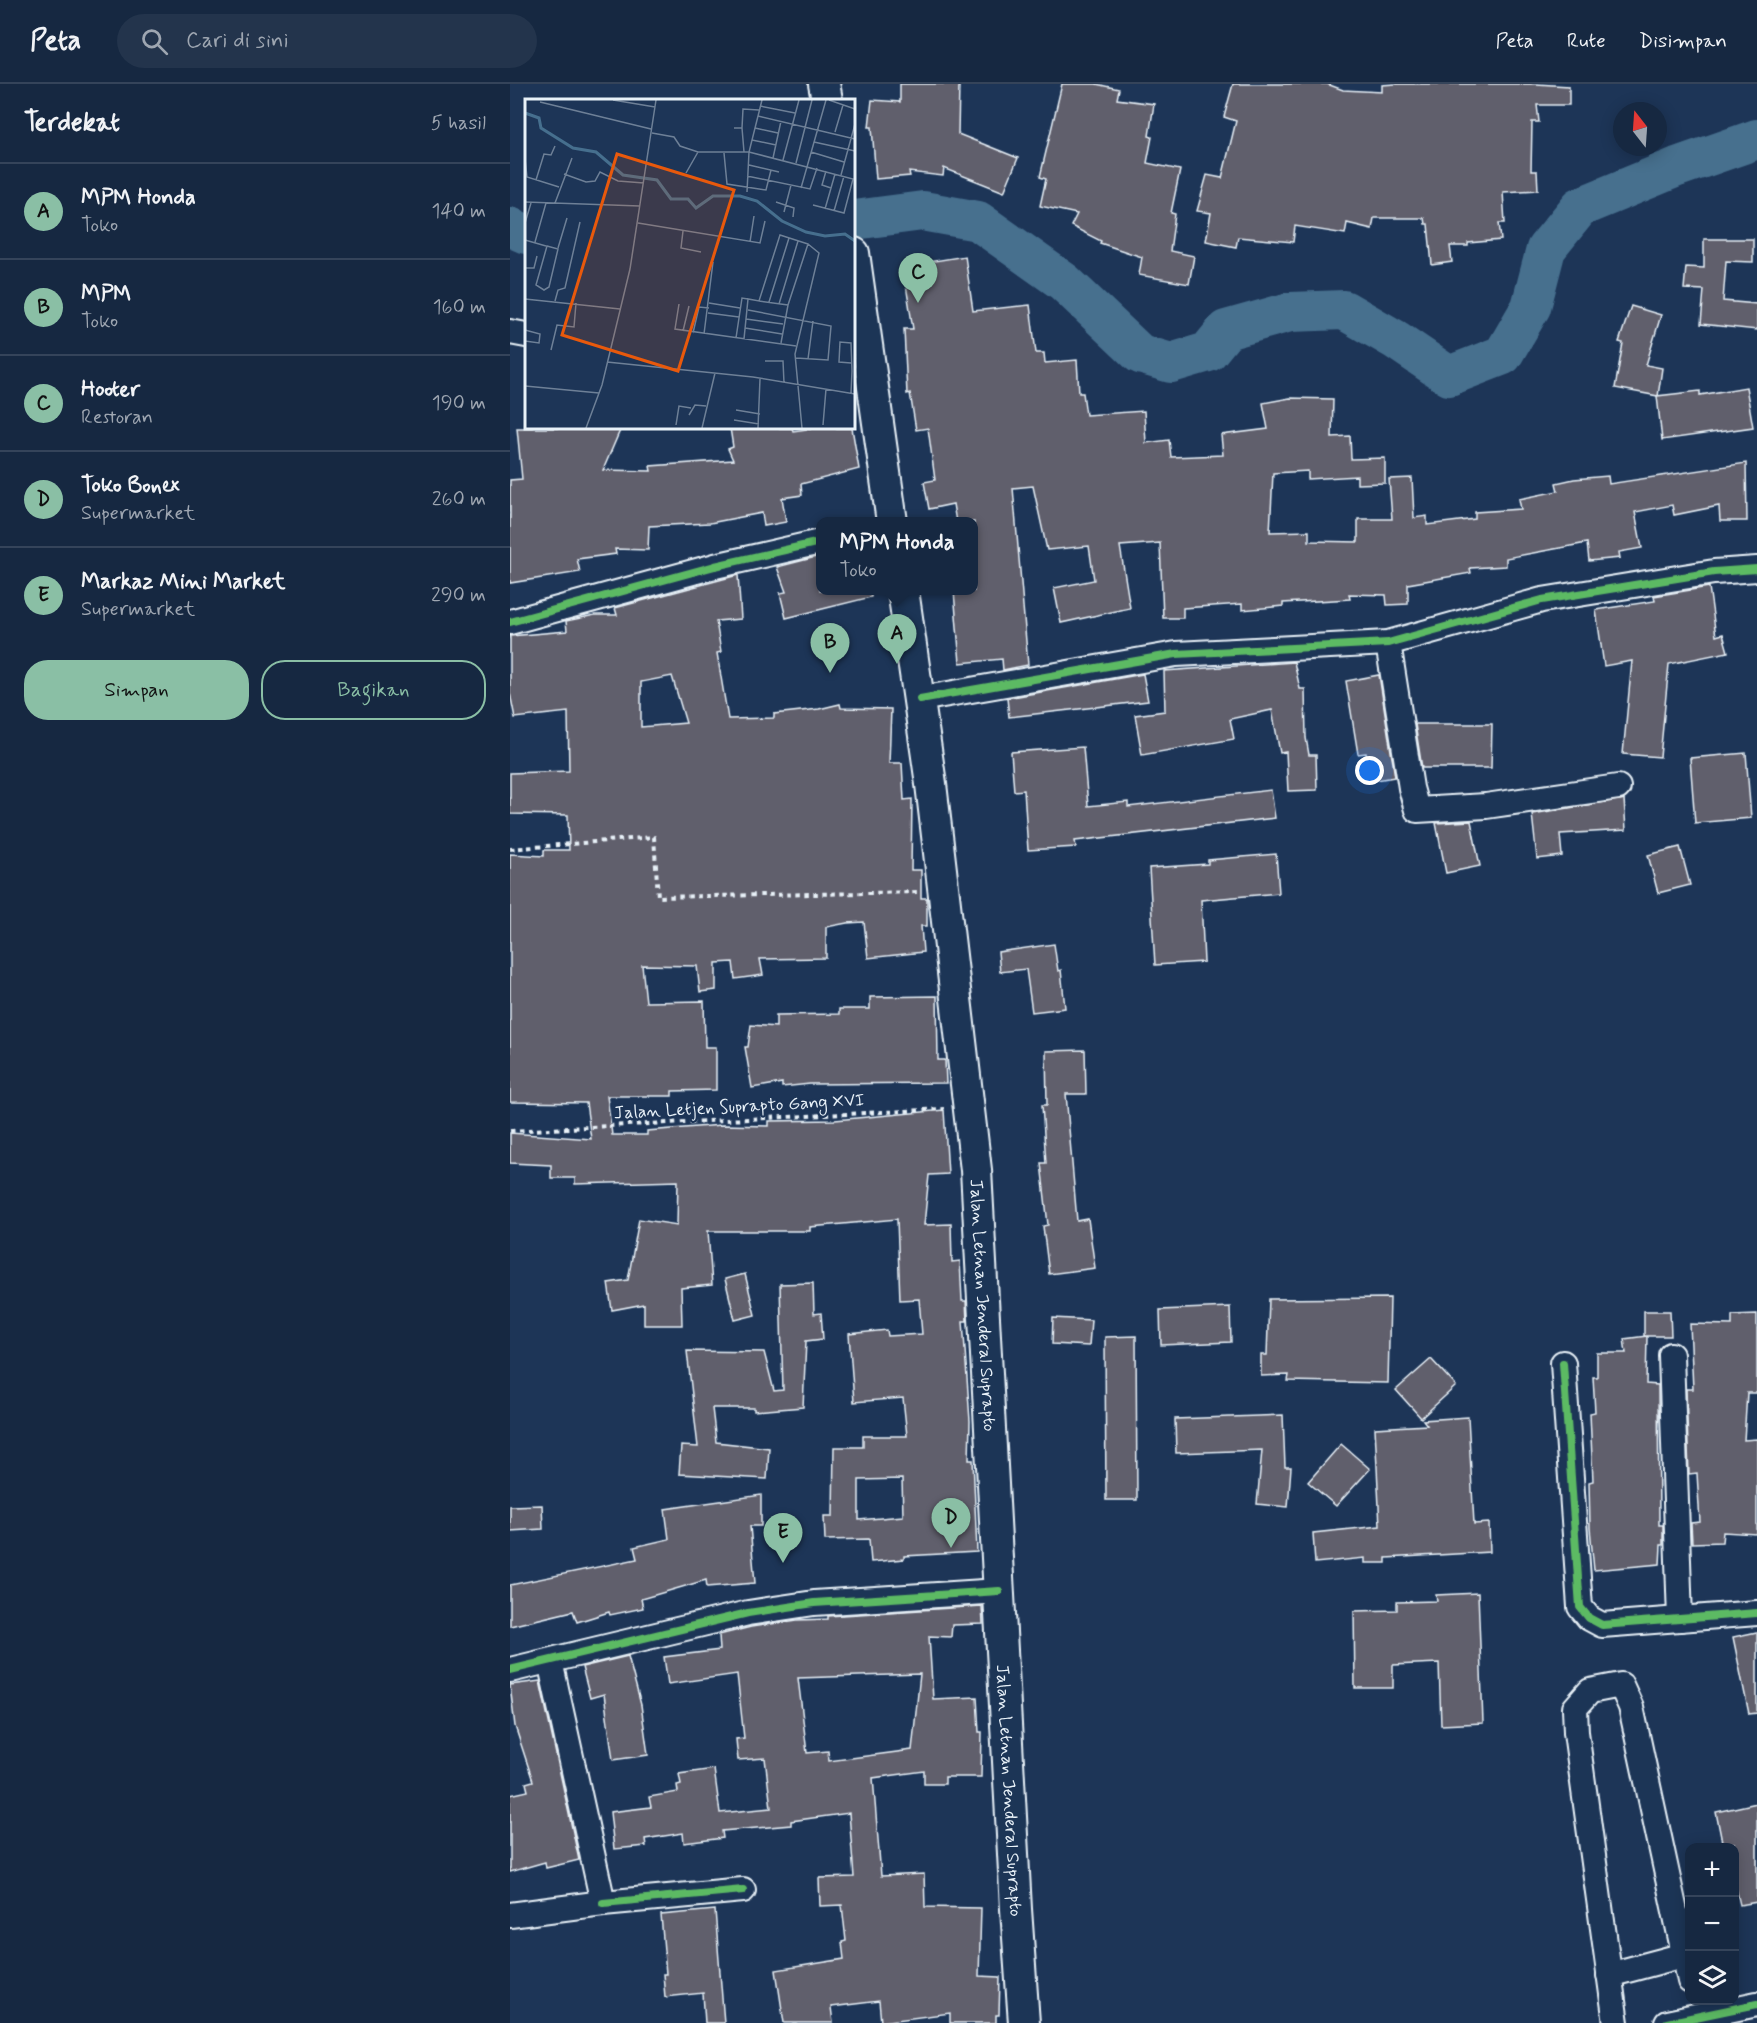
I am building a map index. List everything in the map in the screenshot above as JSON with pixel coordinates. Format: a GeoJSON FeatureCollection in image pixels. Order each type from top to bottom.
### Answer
{"type":"FeatureCollection","features":[{"type":"Feature","properties":{"kind":"main road"},"geometry":{"type":"LineString","coordinates":[[824,84],[827,99]]}},
{"type":"Feature","properties":{"kind":"main road"},"geometry":{"type":"LineString","coordinates":[[855,272],[891,517]]}},
{"type":"Feature","properties":{"kind":"main road","name":"Jalan Letnan Jenderal Suprapto"},"geometry":{"type":"LineString","coordinates":[[904,595],[920,699],[945,892],[976,1170],[1024,2023]]}},
{"type":"Feature","properties":{"kind":"street"},"geometry":{"type":"LineString","coordinates":[[510,332],[525,335]]}},
{"type":"Feature","properties":{"kind":"street"},"geometry":{"type":"LineString","coordinates":[[510,622],[716,566],[816,543]]}},
{"type":"Feature","properties":{"kind":"street"},"geometry":{"type":"LineString","coordinates":[[920,699],[1176,654],[1388,643],[1542,600],[1714,572],[1757,568]]}},
{"type":"Feature","properties":{"kind":"street"},"geometry":{"type":"LineString","coordinates":[[1388,643],[1411,788],[1417,810],[1486,806],[1618,788]]}},
{"type":"Feature","properties":{"kind":"street"},"geometry":{"type":"LineString","coordinates":[[1671,1355],[1680,1619]]}},
{"type":"Feature","properties":{"kind":"street"},"geometry":{"type":"LineString","coordinates":[[1563,1363],[1580,1606],[1589,1618],[1602,1625],[1757,1613]]}},
{"type":"Feature","properties":{"kind":"street"},"geometry":{"type":"LineString","coordinates":[[510,1670],[748,1613],[814,1603],[999,1591]]}},
{"type":"Feature","properties":{"kind":"street"},"geometry":{"type":"LineString","coordinates":[[550,1661],[603,1903]]}},
{"type":"Feature","properties":{"kind":"street"},"geometry":{"type":"LineString","coordinates":[[1616,2023],[1576,1732],[1575,1708],[1590,1691],[1605,1686],[1622,1685],[1631,1707],[1685,1960]]}},
{"type":"Feature","properties":{"kind":"street"},"geometry":{"type":"LineString","coordinates":[[510,1915],[603,1903],[743,1890]]}},
{"type":"Feature","properties":{"kind":"street"},"geometry":{"type":"LineString","coordinates":[[1609,1975],[1684,1955]]}},
{"type":"Feature","properties":{"kind":"street"},"geometry":{"type":"LineString","coordinates":[[1667,2023],[1695,2009],[1757,2004]]}},
{"type":"Feature","properties":{"kind":"path"},"geometry":{"type":"LineString","coordinates":[[510,849],[654,837],[658,897],[945,892]]}},
{"type":"Feature","properties":{"kind":"building"},"geometry":{"type":"Polygon","coordinates":[[[900,84],[959,84],[958,134],[1018,158],[1004,192],[944,168],[943,176],[909,172],[910,176],[876,179],[872,127],[869,127],[872,100],[900,102],[900,84]]]}},
{"type":"Feature","properties":{"kind":"building"},"geometry":{"type":"Polygon","coordinates":[[[1062,84],[1096,84],[1119,89],[1117,99],[1154,104],[1149,136],[1152,137],[1147,163],[1180,170],[1171,213],[1175,214],[1170,251],[1194,256],[1189,284],[1139,275],[1142,257],[1100,243],[1101,241],[1071,226],[1077,214],[1040,206],[1046,179],[1040,177],[1062,84]]]}},
{"type":"Feature","properties":{"kind":"building"},"geometry":{"type":"Polygon","coordinates":[[[1233,84],[1327,84],[1343,90],[1382,92],[1382,85],[1395,84],[1569,86],[1569,105],[1537,105],[1539,122],[1532,122],[1531,171],[1537,171],[1538,190],[1503,192],[1505,223],[1499,223],[1501,240],[1468,243],[1468,246],[1450,246],[1452,262],[1432,265],[1428,224],[1425,224],[1424,218],[1374,218],[1372,229],[1347,223],[1345,234],[1295,226],[1293,242],[1238,237],[1236,247],[1206,241],[1211,213],[1197,211],[1207,175],[1222,178],[1236,121],[1224,117],[1233,84]]]}},
{"type":"Feature","properties":{"kind":"building"},"geometry":{"type":"Polygon","coordinates":[[[1704,239],[1753,239],[1753,262],[1726,261],[1723,301],[1757,304],[1757,330],[1701,324],[1704,290],[1684,289],[1686,267],[1704,268],[1704,239]]]}},
{"type":"Feature","properties":{"kind":"building"},"geometry":{"type":"Polygon","coordinates":[[[965,256],[973,311],[1030,305],[1036,353],[1044,353],[1045,363],[1077,360],[1079,393],[1083,393],[1086,415],[1144,411],[1146,443],[1169,440],[1171,457],[1223,455],[1221,435],[1268,429],[1263,403],[1290,398],[1333,399],[1332,437],[1350,436],[1351,459],[1385,458],[1385,483],[1357,484],[1357,476],[1308,479],[1308,471],[1273,473],[1270,532],[1309,531],[1309,541],[1358,542],[1358,519],[1392,519],[1389,479],[1412,478],[1414,518],[1427,516],[1427,525],[1475,519],[1475,512],[1521,509],[1519,499],[1558,491],[1556,483],[1574,479],[1608,476],[1609,484],[1746,463],[1747,521],[1720,521],[1719,506],[1674,515],[1672,505],[1635,512],[1642,548],[1619,552],[1620,558],[1589,561],[1587,543],[1506,558],[1506,566],[1470,568],[1471,573],[1408,584],[1408,604],[1387,605],[1386,595],[1349,594],[1350,599],[1283,603],[1283,606],[1242,610],[1242,604],[1183,608],[1183,618],[1163,618],[1160,543],[1120,546],[1130,608],[1061,623],[1054,588],[1094,580],[1089,546],[1047,550],[1033,486],[1013,488],[1028,665],[1003,670],[1002,659],[960,663],[954,595],[978,595],[978,517],[955,517],[953,504],[929,509],[924,482],[935,480],[928,428],[916,430],[910,393],[907,394],[904,329],[913,329],[903,266],[965,256]]]}},
{"type":"Feature","properties":{"kind":"building"},"geometry":{"type":"Polygon","coordinates":[[[1631,306],[1661,315],[1646,365],[1662,368],[1658,396],[1615,388],[1623,343],[1619,342],[1631,306]]]}},
{"type":"Feature","properties":{"kind":"building"},"geometry":{"type":"Polygon","coordinates":[[[1746,387],[1753,427],[1662,440],[1657,396],[1700,391],[1700,395],[1746,387]]]}},
{"type":"Feature","properties":{"kind":"building"},"geometry":{"type":"Polygon","coordinates":[[[517,428],[621,429],[603,470],[651,471],[650,466],[733,460],[728,449],[733,447],[730,429],[792,429],[793,431],[852,429],[859,469],[801,484],[802,495],[782,498],[786,522],[764,526],[762,513],[710,523],[649,526],[648,550],[615,549],[616,554],[577,559],[580,572],[510,583],[510,480],[522,479],[517,428]]]}},
{"type":"Feature","properties":{"kind":"building"},"geometry":{"type":"Polygon","coordinates":[[[816,557],[816,595],[871,595],[871,597],[786,618],[780,593],[786,592],[777,567],[816,557]]]}},
{"type":"Feature","properties":{"kind":"building"},"geometry":{"type":"Polygon","coordinates":[[[738,575],[741,619],[716,621],[721,652],[717,653],[728,719],[774,718],[774,714],[840,704],[841,708],[891,709],[889,763],[902,763],[904,800],[912,799],[911,870],[921,870],[921,898],[927,898],[927,926],[921,926],[923,952],[868,958],[864,922],[826,927],[826,958],[760,959],[763,975],[735,979],[733,962],[716,963],[716,990],[700,992],[697,966],[642,965],[646,1002],[704,1001],[705,1047],[716,1047],[716,1090],[672,1091],[672,1096],[607,1096],[612,1135],[647,1135],[647,1131],[722,1125],[769,1126],[769,1121],[835,1120],[944,1110],[948,1174],[929,1175],[924,1225],[951,1224],[952,1262],[960,1261],[962,1301],[966,1301],[967,1321],[963,1321],[970,1421],[969,1460],[973,1460],[977,1552],[904,1556],[904,1559],[871,1562],[869,1539],[825,1540],[824,1516],[833,1516],[834,1447],[863,1447],[863,1436],[907,1436],[903,1398],[854,1402],[849,1334],[887,1330],[888,1336],[922,1334],[919,1299],[900,1300],[897,1219],[810,1227],[810,1231],[708,1231],[712,1285],[681,1288],[682,1325],[644,1325],[644,1304],[612,1310],[608,1283],[628,1280],[639,1219],[677,1225],[678,1181],[575,1184],[575,1178],[551,1178],[551,1165],[510,1163],[510,1133],[591,1139],[586,1103],[510,1102],[510,854],[544,856],[544,850],[569,850],[568,815],[510,814],[510,773],[569,771],[568,712],[515,718],[510,693],[510,636],[567,631],[566,621],[595,615],[617,615],[615,608],[738,575]],[[672,676],[641,682],[641,727],[686,723],[672,676]],[[902,1479],[859,1480],[859,1520],[903,1516],[902,1479]]]}},
{"type":"Feature","properties":{"kind":"building"},"geometry":{"type":"Polygon","coordinates":[[[1709,587],[1716,636],[1723,634],[1728,652],[1669,664],[1660,757],[1623,754],[1632,661],[1604,666],[1596,610],[1655,601],[1654,596],[1709,587]]]}},
{"type":"Feature","properties":{"kind":"building"},"geometry":{"type":"Polygon","coordinates":[[[1294,662],[1300,689],[1305,689],[1306,738],[1309,755],[1316,755],[1317,790],[1288,791],[1286,752],[1280,753],[1272,710],[1230,719],[1234,739],[1142,755],[1135,715],[1165,711],[1164,671],[1294,662]]]}},
{"type":"Feature","properties":{"kind":"building"},"geometry":{"type":"Polygon","coordinates":[[[1143,674],[1148,701],[1009,717],[1007,698],[1143,674]]]}},
{"type":"Feature","properties":{"kind":"building"},"geometry":{"type":"Polygon","coordinates":[[[1379,675],[1395,777],[1371,781],[1366,753],[1358,754],[1346,681],[1379,675]]]}},
{"type":"Feature","properties":{"kind":"building"},"geometry":{"type":"Polygon","coordinates":[[[1415,724],[1492,724],[1491,768],[1422,768],[1415,724]]]}},
{"type":"Feature","properties":{"kind":"building"},"geometry":{"type":"Polygon","coordinates":[[[1083,747],[1088,806],[1128,802],[1128,807],[1271,790],[1275,818],[1075,841],[1076,847],[1028,850],[1024,790],[1014,791],[1011,752],[1083,747]]]}},
{"type":"Feature","properties":{"kind":"building"},"geometry":{"type":"Polygon","coordinates":[[[1746,753],[1751,818],[1695,823],[1690,758],[1746,753]]]}},
{"type":"Feature","properties":{"kind":"building"},"geometry":{"type":"Polygon","coordinates":[[[1624,799],[1626,830],[1560,834],[1562,856],[1537,859],[1532,814],[1624,799]]]}},
{"type":"Feature","properties":{"kind":"building"},"geometry":{"type":"Polygon","coordinates":[[[1471,821],[1480,866],[1446,873],[1436,823],[1471,821]]]}},
{"type":"Feature","properties":{"kind":"building"},"geometry":{"type":"Polygon","coordinates":[[[1680,847],[1690,885],[1658,893],[1648,855],[1680,847]]]}},
{"type":"Feature","properties":{"kind":"building"},"geometry":{"type":"Polygon","coordinates":[[[1276,854],[1279,893],[1201,900],[1204,962],[1155,965],[1149,868],[1208,864],[1208,860],[1276,854]]]}},
{"type":"Feature","properties":{"kind":"building"},"geometry":{"type":"Polygon","coordinates":[[[1054,944],[1058,971],[1061,970],[1065,1008],[1032,1012],[1026,969],[1000,972],[998,952],[1054,944]]]}},
{"type":"Feature","properties":{"kind":"building"},"geometry":{"type":"Polygon","coordinates":[[[937,996],[938,1060],[945,1060],[946,1083],[810,1084],[782,1087],[782,1083],[752,1088],[745,1047],[748,1047],[751,1025],[776,1027],[776,1015],[839,1014],[839,1009],[870,1009],[870,997],[937,996]]]}},
{"type":"Feature","properties":{"kind":"building"},"geometry":{"type":"Polygon","coordinates":[[[1085,1050],[1086,1094],[1066,1094],[1077,1221],[1088,1219],[1095,1268],[1049,1274],[1043,1226],[1048,1225],[1041,1163],[1046,1163],[1042,1105],[1047,1105],[1046,1051],[1085,1050]]]}},
{"type":"Feature","properties":{"kind":"building"},"geometry":{"type":"Polygon","coordinates":[[[745,1274],[755,1315],[735,1320],[725,1279],[745,1274]]]}},
{"type":"Feature","properties":{"kind":"building"},"geometry":{"type":"Polygon","coordinates":[[[813,1283],[814,1314],[821,1313],[823,1339],[806,1341],[803,1407],[754,1411],[754,1408],[712,1408],[716,1442],[769,1448],[767,1479],[679,1474],[681,1446],[698,1447],[687,1351],[764,1352],[774,1391],[783,1390],[780,1284],[813,1283]]]}},
{"type":"Feature","properties":{"kind":"building"},"geometry":{"type":"Polygon","coordinates":[[[1390,1298],[1388,1383],[1288,1381],[1289,1375],[1261,1376],[1261,1355],[1267,1355],[1269,1299],[1390,1298]]]}},
{"type":"Feature","properties":{"kind":"building"},"geometry":{"type":"Polygon","coordinates":[[[1230,1307],[1231,1342],[1161,1345],[1160,1310],[1230,1307]]]}},
{"type":"Feature","properties":{"kind":"building"},"geometry":{"type":"Polygon","coordinates":[[[1644,1311],[1670,1311],[1671,1336],[1644,1336],[1644,1311]]]}},
{"type":"Feature","properties":{"kind":"building"},"geometry":{"type":"Polygon","coordinates":[[[1757,1314],[1757,1393],[1747,1393],[1744,1440],[1757,1439],[1757,1534],[1723,1532],[1722,1542],[1692,1543],[1691,1523],[1700,1522],[1697,1473],[1689,1474],[1686,1389],[1693,1389],[1690,1324],[1732,1325],[1732,1315],[1757,1314]]]}},
{"type":"Feature","properties":{"kind":"building"},"geometry":{"type":"Polygon","coordinates":[[[1053,1318],[1091,1320],[1089,1346],[1052,1344],[1053,1318]]]}},
{"type":"Feature","properties":{"kind":"building"},"geometry":{"type":"Polygon","coordinates":[[[1136,1336],[1137,1500],[1106,1500],[1105,1337],[1136,1336]]]}},
{"type":"Feature","properties":{"kind":"building"},"geometry":{"type":"Polygon","coordinates":[[[1647,1336],[1646,1384],[1658,1385],[1659,1525],[1663,1525],[1660,1564],[1594,1570],[1589,1482],[1593,1481],[1590,1413],[1595,1412],[1593,1377],[1597,1377],[1597,1353],[1626,1353],[1624,1339],[1647,1336]]]}},
{"type":"Feature","properties":{"kind":"building"},"geometry":{"type":"Polygon","coordinates":[[[1431,1359],[1456,1386],[1421,1418],[1396,1390],[1431,1359]]]}},
{"type":"Feature","properties":{"kind":"building"},"geometry":{"type":"Polygon","coordinates":[[[1283,1415],[1285,1467],[1291,1467],[1288,1507],[1257,1504],[1262,1450],[1176,1453],[1175,1419],[1283,1415]]]}},
{"type":"Feature","properties":{"kind":"building"},"geometry":{"type":"Polygon","coordinates":[[[1468,1417],[1474,1524],[1489,1523],[1490,1552],[1386,1558],[1386,1563],[1365,1563],[1365,1558],[1315,1563],[1313,1533],[1380,1526],[1375,1428],[1427,1425],[1423,1420],[1468,1417]]]}},
{"type":"Feature","properties":{"kind":"building"},"geometry":{"type":"Polygon","coordinates":[[[1341,1444],[1370,1469],[1336,1506],[1308,1482],[1341,1444]]]}},
{"type":"Feature","properties":{"kind":"building"},"geometry":{"type":"Polygon","coordinates":[[[761,1495],[761,1526],[750,1526],[755,1583],[707,1587],[706,1580],[641,1599],[643,1608],[610,1615],[609,1612],[577,1622],[573,1611],[510,1626],[510,1585],[637,1559],[634,1547],[669,1539],[665,1509],[761,1495]]]}},
{"type":"Feature","properties":{"kind":"building"},"geometry":{"type":"Polygon","coordinates":[[[542,1505],[543,1529],[510,1531],[510,1506],[542,1505]]]}},
{"type":"Feature","properties":{"kind":"building"},"geometry":{"type":"Polygon","coordinates":[[[1478,1593],[1483,1723],[1441,1725],[1439,1663],[1393,1665],[1393,1688],[1355,1688],[1354,1611],[1397,1610],[1397,1602],[1437,1601],[1436,1595],[1478,1593]]]}},
{"type":"Feature","properties":{"kind":"building"},"geometry":{"type":"Polygon","coordinates":[[[982,1606],[983,1624],[952,1625],[951,1637],[929,1636],[933,1699],[977,1697],[979,1732],[982,1732],[981,1777],[945,1777],[945,1784],[924,1784],[924,1771],[873,1778],[881,1876],[924,1874],[925,1907],[981,1908],[979,1976],[1000,1977],[999,2015],[996,2015],[996,2023],[950,2023],[950,2013],[881,2022],[879,2001],[831,2007],[833,2023],[784,2023],[776,1970],[844,1959],[842,1942],[846,1941],[842,1905],[820,1906],[819,1878],[854,1877],[849,1813],[791,1821],[791,1825],[722,1831],[723,1838],[684,1843],[683,1833],[645,1839],[646,1846],[614,1849],[610,1812],[651,1807],[649,1797],[678,1792],[677,1785],[681,1784],[679,1774],[714,1769],[720,1813],[771,1808],[765,1758],[738,1760],[736,1739],[744,1738],[737,1674],[668,1684],[664,1657],[720,1650],[719,1635],[751,1627],[797,1620],[828,1619],[828,1616],[982,1606]],[[920,1674],[798,1678],[807,1753],[828,1751],[829,1761],[912,1750],[920,1674]]]}},
{"type":"Feature","properties":{"kind":"building"},"geometry":{"type":"Polygon","coordinates":[[[1757,1632],[1757,1713],[1749,1714],[1733,1637],[1757,1632]]]}},
{"type":"Feature","properties":{"kind":"building"},"geometry":{"type":"Polygon","coordinates":[[[628,1656],[641,1705],[648,1755],[613,1760],[604,1694],[590,1698],[582,1667],[628,1656]]]}},
{"type":"Feature","properties":{"kind":"building"},"geometry":{"type":"Polygon","coordinates":[[[540,1681],[579,1860],[546,1868],[545,1862],[510,1872],[510,1795],[528,1791],[526,1783],[533,1781],[515,1726],[510,1685],[540,1681]]]}},
{"type":"Feature","properties":{"kind":"building"},"geometry":{"type":"Polygon","coordinates":[[[1757,1803],[1757,1902],[1740,1905],[1739,1843],[1722,1843],[1716,1812],[1757,1803]]]}},
{"type":"Feature","properties":{"kind":"building"},"geometry":{"type":"Polygon","coordinates":[[[715,1910],[724,2023],[705,2023],[703,1993],[665,1997],[663,1974],[666,1974],[661,1915],[715,1910]]]}},
{"type":"Feature","properties":{"kind":"waterway"},"geometry":{"type":"LineString","coordinates":[[855,220],[923,211],[978,221],[1064,282],[1140,354],[1171,363],[1208,352],[1226,330],[1290,312],[1344,310],[1396,340],[1449,376],[1503,355],[1531,307],[1546,249],[1580,207],[1677,167],[1757,139]]}},
{"type":"Feature","properties":{"kind":"waterway"},"geometry":{"type":"LineString","coordinates":[[510,227],[525,234]]}},
{"type":"Feature","properties":{"kind":"cycle path"},"geometry":{"type":"LineString","coordinates":[[510,622],[715,566],[816,543]]}},
{"type":"Feature","properties":{"kind":"cycle path"},"geometry":{"type":"LineString","coordinates":[[920,699],[1176,654],[1388,643],[1542,600],[1714,572],[1757,569]]}},
{"type":"Feature","properties":{"kind":"cycle path"},"geometry":{"type":"LineString","coordinates":[[1563,1363],[1580,1607],[1589,1618],[1602,1625],[1757,1613]]}},
{"type":"Feature","properties":{"kind":"cycle path"},"geometry":{"type":"LineString","coordinates":[[510,1670],[748,1613],[814,1603],[999,1591]]}},
{"type":"Feature","properties":{"kind":"cycle path"},"geometry":{"type":"LineString","coordinates":[[603,1903],[743,1890]]}},
{"type":"Feature","properties":{"kind":"cycle path"},"geometry":{"type":"LineString","coordinates":[[1667,2023],[1757,2004]]}},
{"type":"Feature","properties":{"kind":"place","name":"Hooter"},"geometry":{"type":"Point","coordinates":[918,303]}},
{"type":"Feature","properties":{"kind":"place","name":"MPM Honda"},"geometry":{"type":"Point","coordinates":[897,664]}},
{"type":"Feature","properties":{"kind":"place","name":"MPM"},"geometry":{"type":"Point","coordinates":[830,673]}},
{"type":"Feature","properties":{"kind":"place","name":"Toko Bonex"},"geometry":{"type":"Point","coordinates":[951,1548]}},
{"type":"Feature","properties":{"kind":"place","name":"Markaz Mini Market"},"geometry":{"type":"Point","coordinates":[783,1563]}}]}
